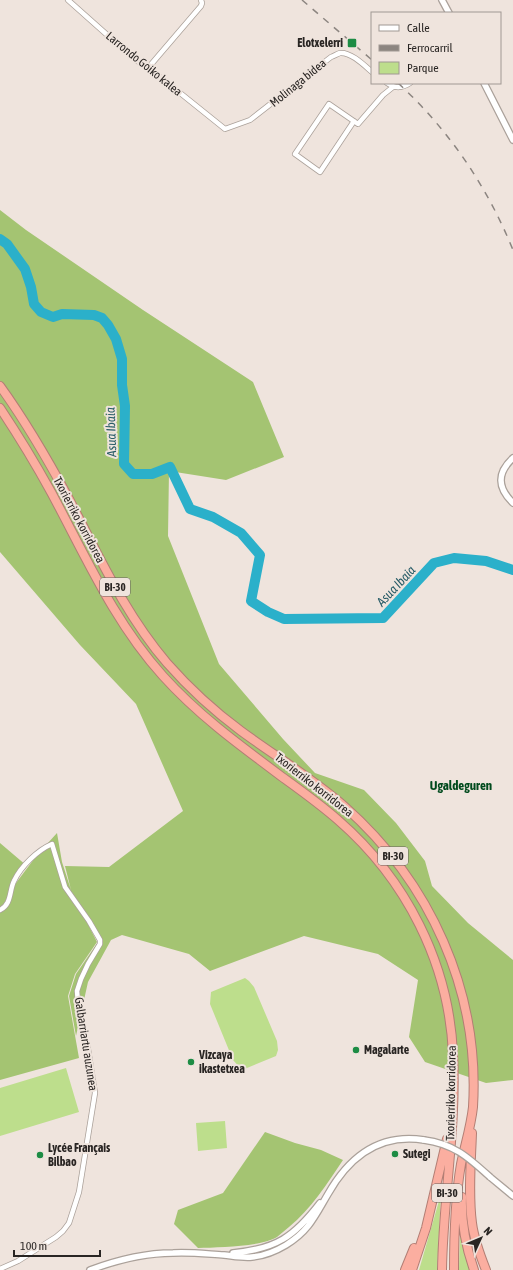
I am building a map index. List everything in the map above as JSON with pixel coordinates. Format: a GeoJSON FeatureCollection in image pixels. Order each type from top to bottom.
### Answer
{"type":"FeatureCollection","features":[{"type":"Feature","properties":{"kind":"highway","name":"Txorierriko korridorea"},"geometry":{"type":"LineString","coordinates":[[0,386],[40,448],[129,611],[165,660],[194,691],[224,717],[321,787],[367,827],[388,850],[418,892],[442,938],[457,979],[466,1015],[473,1064],[472,1109],[461,1165],[455,1223],[454,1270]]}},
{"type":"Feature","properties":{"kind":"highway","name":"Txorierriko korridorea"},"geometry":{"type":"LineString","coordinates":[[0,408],[35,464],[111,605],[126,630],[150,662],[181,696],[201,714],[322,806],[349,829],[380,862],[400,889],[418,920],[436,966],[448,1009],[452,1036],[452,1117],[442,1270]]}},
{"type":"Feature","properties":{"kind":"highway"},"geometry":{"type":"LineString","coordinates":[[472,1109],[470,1190],[472,1222],[478,1248],[486,1270]]}},
{"type":"Feature","properties":{"kind":"highway"},"geometry":{"type":"LineString","coordinates":[[412,1270],[426,1228],[452,1117]]}},
{"type":"Feature","properties":{"kind":"highway"},"geometry":{"type":"LineString","coordinates":[[467,1137],[462,1207],[466,1242],[474,1270]]}},
{"type":"Feature","properties":{"kind":"highway"},"geometry":{"type":"LineString","coordinates":[[405,1270],[431,1205]]}},
{"type":"Feature","properties":{"kind":"street","name":"Larrondo Goiko kalea"},"geometry":{"type":"LineString","coordinates":[[68,0],[132,56],[222,127]]}},
{"type":"Feature","properties":{"kind":"street"},"geometry":{"type":"LineString","coordinates":[[148,68],[201,6],[201,0]]}},
{"type":"Feature","properties":{"kind":"street"},"geometry":{"type":"LineString","coordinates":[[442,0],[448,12]]}},
{"type":"Feature","properties":{"kind":"street","name":"Molinaga bidea"},"geometry":{"type":"LineString","coordinates":[[222,127],[225,129],[250,120],[274,103],[331,57],[337,54],[342,53],[353,57],[371,71]]}},
{"type":"Feature","properties":{"kind":"street"},"geometry":{"type":"LineString","coordinates":[[388,84],[393,87],[403,87],[408,84]]}},
{"type":"Feature","properties":{"kind":"street"},"geometry":{"type":"LineString","coordinates":[[485,84],[513,140]]}},
{"type":"Feature","properties":{"kind":"street"},"geometry":{"type":"LineString","coordinates":[[354,121],[320,172],[295,154],[329,104],[354,121],[358,124],[383,95],[393,87]]}},
{"type":"Feature","properties":{"kind":"street"},"geometry":{"type":"LineString","coordinates":[[513,458],[503,469],[501,481],[505,493],[513,503]]}},
{"type":"Feature","properties":{"kind":"street","name":"Galbarriartu auzunea"},"geometry":{"type":"LineString","coordinates":[[0,910],[5,908],[9,900],[14,881],[32,859],[47,846],[52,844],[64,887],[89,921],[100,940],[100,944],[81,979],[77,992],[79,1014],[88,1049],[95,1093],[79,1192],[72,1214],[63,1232],[18,1261],[0,1269]]}},
{"type":"Feature","properties":{"kind":"street"},"geometry":{"type":"LineString","coordinates":[[90,1270],[128,1258],[155,1254],[178,1252],[216,1255],[251,1251],[277,1243],[291,1235],[300,1227],[351,1163],[371,1148],[393,1140],[409,1138],[443,1144],[460,1152],[513,1196]]}},
{"type":"Feature","properties":{"kind":"green space"},"geometry":{"type":"Polygon","coordinates":[[[0,210],[26,230],[143,310],[253,382],[284,457],[226,480],[169,471],[168,536],[219,664],[283,739],[315,773],[364,790],[396,823],[425,861],[432,886],[468,923],[513,960],[513,1080],[486,1083],[425,1062],[409,1037],[418,980],[378,954],[304,936],[210,971],[189,954],[122,935],[111,940],[88,982],[76,1036],[69,996],[76,974],[98,942],[71,890],[65,866],[109,867],[183,811],[136,704],[80,645],[0,552],[0,210]]]}},
{"type":"Feature","properties":{"kind":"green space"},"geometry":{"type":"Polygon","coordinates":[[[57,833],[62,862],[71,890],[97,942],[75,974],[68,996],[79,1058],[0,1080],[0,909],[2,909],[16,883],[37,855],[57,833]]]}},
{"type":"Feature","properties":{"kind":"green space"},"geometry":{"type":"Polygon","coordinates":[[[0,843],[27,866],[15,882],[2,908],[0,908],[0,843]]]}},
{"type":"Feature","properties":{"kind":"green space"},"geometry":{"type":"Polygon","coordinates":[[[245,978],[254,987],[277,1041],[278,1050],[276,1056],[242,1070],[233,1060],[210,1004],[211,992],[245,978]]]}},
{"type":"Feature","properties":{"kind":"green space"},"geometry":{"type":"Polygon","coordinates":[[[66,1068],[79,1112],[0,1136],[0,1088],[66,1068]]]}},
{"type":"Feature","properties":{"kind":"green space"},"geometry":{"type":"Polygon","coordinates":[[[225,1121],[227,1148],[198,1151],[196,1123],[225,1121]]]}},
{"type":"Feature","properties":{"kind":"green space"},"geometry":{"type":"Polygon","coordinates":[[[265,1132],[295,1143],[321,1150],[343,1160],[312,1204],[297,1220],[277,1237],[250,1245],[198,1248],[174,1224],[178,1210],[223,1193],[265,1132]]]}},
{"type":"Feature","properties":{"kind":"green space"},"geometry":{"type":"Polygon","coordinates":[[[441,1194],[437,1270],[419,1270],[441,1194]]]}},
{"type":"Feature","properties":{"kind":"green space"},"geometry":{"type":"Polygon","coordinates":[[[460,1233],[471,1270],[459,1270],[460,1233]]]}},
{"type":"Feature","properties":{"kind":"waterway","name":"Asua Ibaia"},"geometry":{"type":"LineString","coordinates":[[0,239],[7,244],[25,269],[31,287],[34,304],[41,312],[53,317],[62,314],[94,315],[102,318],[108,325],[116,339],[122,359],[122,385],[125,406],[124,464],[133,474],[152,474],[170,467],[190,509],[213,517],[241,533],[260,555],[251,601],[268,612],[284,619],[383,618],[434,563],[454,558],[486,561],[513,570]]}},
{"type":"Feature","properties":{"kind":"railway"},"geometry":{"type":"LineString","coordinates":[[302,0],[371,59]]}},
{"type":"Feature","properties":{"kind":"railway"},"geometry":{"type":"LineString","coordinates":[[399,84],[434,120],[465,160],[479,181],[503,226],[513,250]]}},
{"type":"Feature","properties":{"kind":"place","name":"Elotxelerri"},"geometry":{"type":"Point","coordinates":[352,43]}},
{"type":"Feature","properties":{"kind":"place","name":"Magalarte"},"geometry":{"type":"Point","coordinates":[356,1050]}},
{"type":"Feature","properties":{"kind":"place","name":"Vizcaya ikastetxea"},"geometry":{"type":"Point","coordinates":[191,1062]}},
{"type":"Feature","properties":{"kind":"place","name":"Sutegi"},"geometry":{"type":"Point","coordinates":[395,1154]}},
{"type":"Feature","properties":{"kind":"place","name":"Lycée Français Bilbao"},"geometry":{"type":"Point","coordinates":[40,1155]}},
{"type":"Feature","properties":{"kind":"district","name":"Ugaldeguren"},"geometry":{"type":"Point","coordinates":[461,785]}}]}
